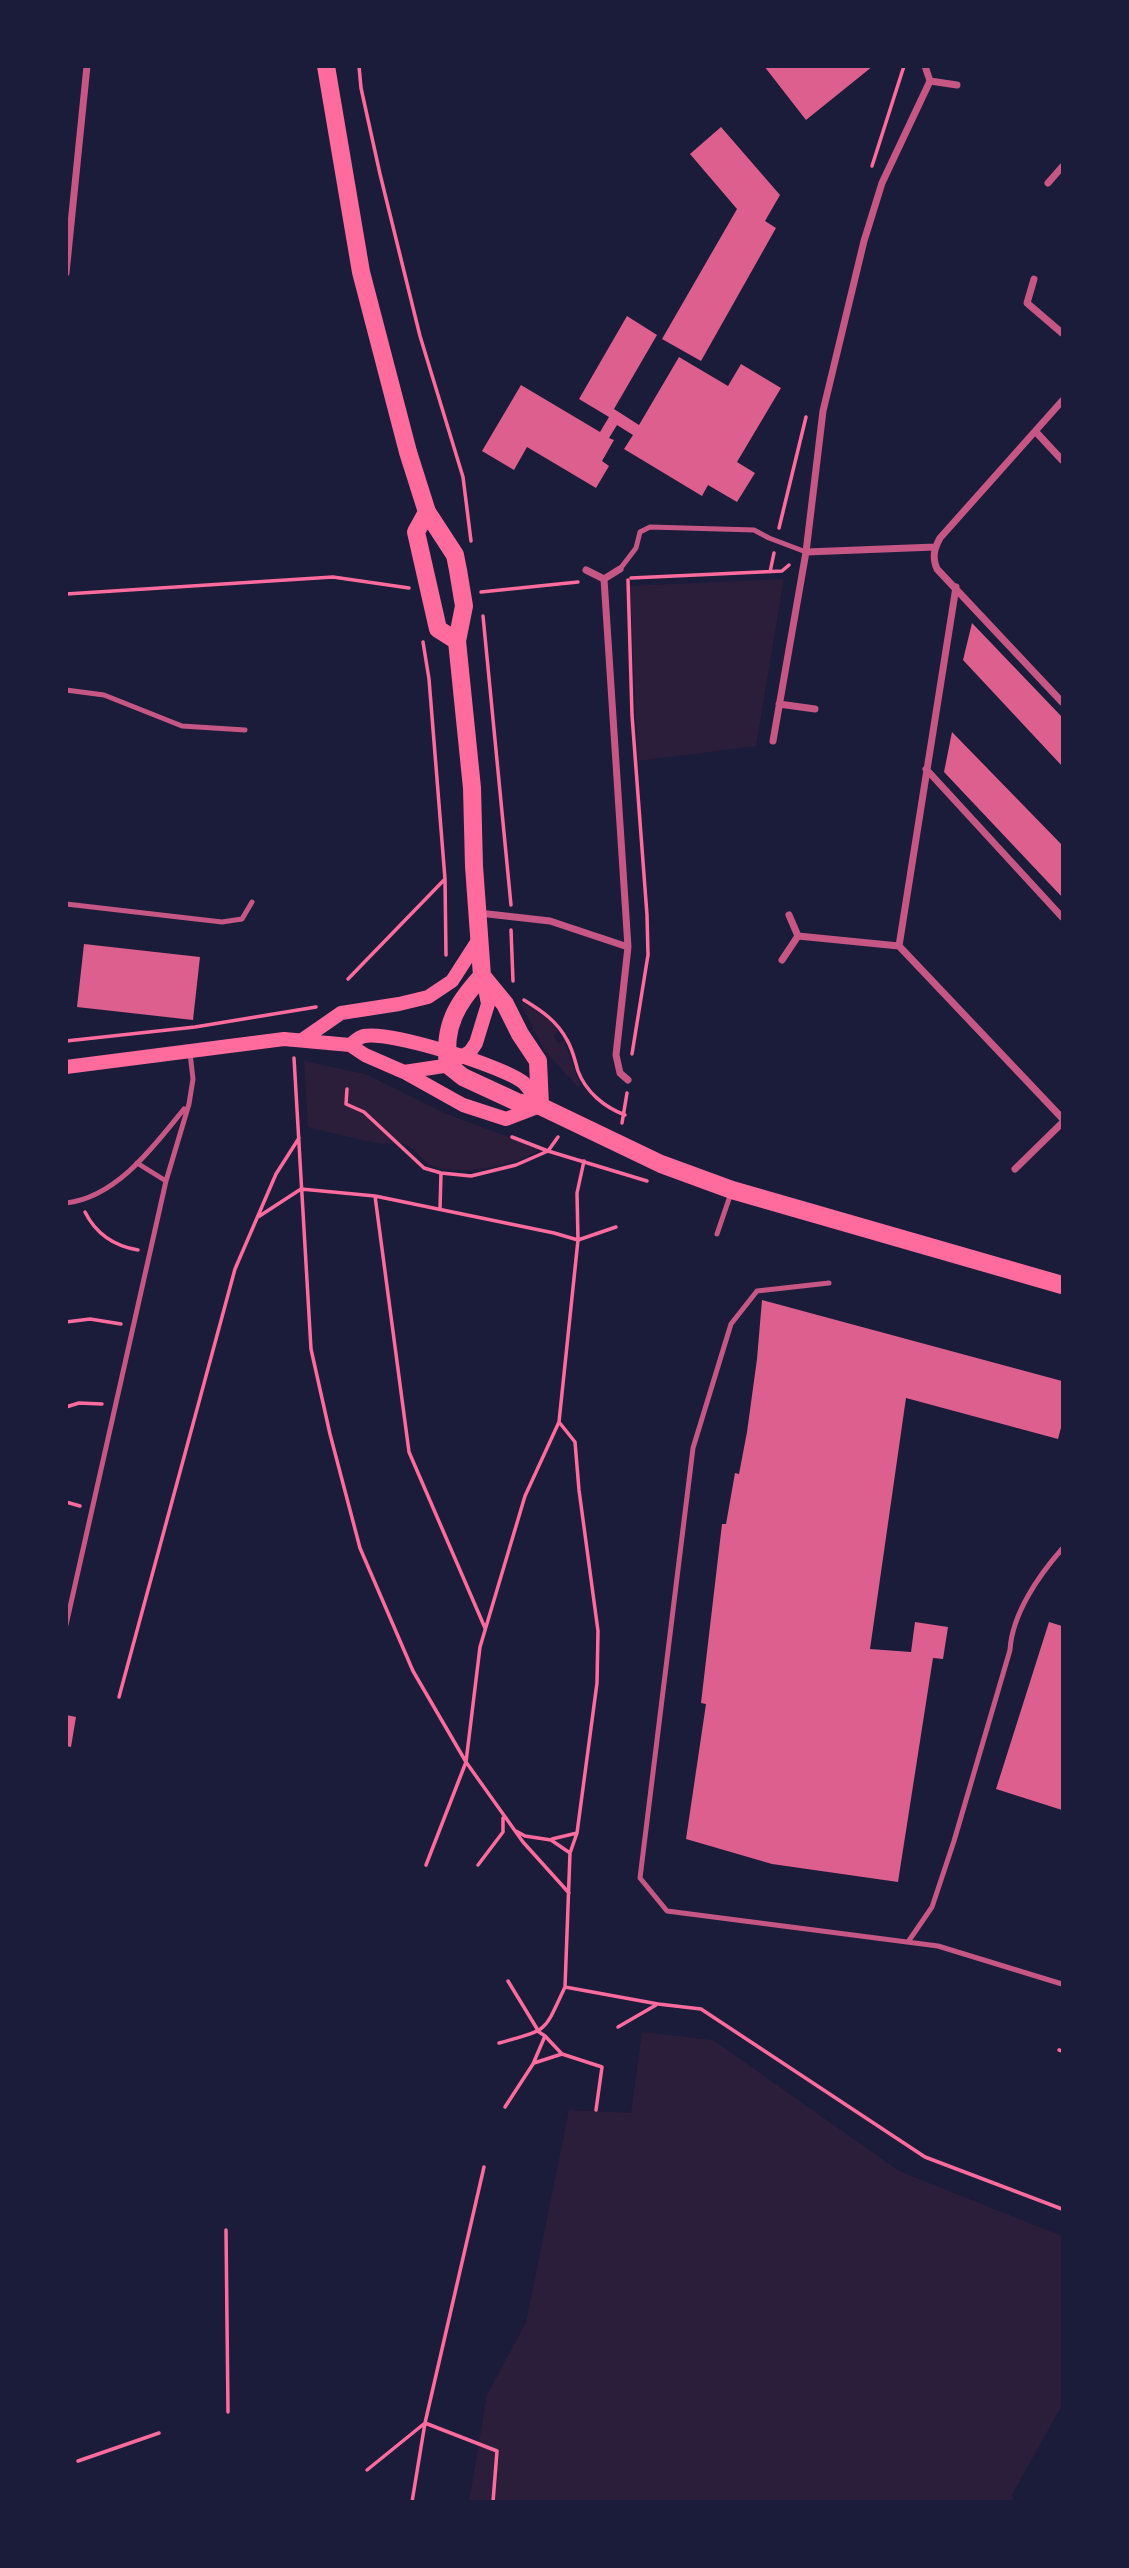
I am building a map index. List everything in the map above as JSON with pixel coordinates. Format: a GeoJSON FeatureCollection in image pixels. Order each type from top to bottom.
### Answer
{"type":"FeatureCollection","features":[{"type":"Feature","properties":{"kind":"main road"},"geometry":{"type":"LineString","coordinates":[[326,66],[361,272],[408,452],[427,512],[455,555],[464,606],[457,641],[470,764],[482,976],[488,1004],[476,1043],[452,1058],[404,1072]]}},
{"type":"Feature","properties":{"kind":"main road"},"geometry":{"type":"LineString","coordinates":[[427,512],[416,532],[430,601],[438,629],[457,641]]}},
{"type":"Feature","properties":{"kind":"main road"},"geometry":{"type":"LineString","coordinates":[[302,1040],[341,1013],[428,997],[452,981],[479,939]]}},
{"type":"Feature","properties":{"kind":"main road"},"geometry":{"type":"LineString","coordinates":[[482,976],[460,1000],[450,1027],[452,1058],[463,1077],[517,1102],[540,1106],[661,1164],[732,1190],[1062,1285]]}},
{"type":"Feature","properties":{"kind":"main road"},"geometry":{"type":"LineString","coordinates":[[482,976],[505,1004],[538,1061],[540,1106]]}},
{"type":"Feature","properties":{"kind":"main road"},"geometry":{"type":"LineString","coordinates":[[350,1045],[362,1036],[382,1037],[420,1044],[452,1058]]}},
{"type":"Feature","properties":{"kind":"main road"},"geometry":{"type":"LineString","coordinates":[[66,1067],[284,1039],[302,1040],[350,1045],[463,1105],[506,1119],[540,1106]]}},
{"type":"Feature","properties":{"kind":"street"},"geometry":{"type":"LineString","coordinates":[[66,274],[87,66]]}},
{"type":"Feature","properties":{"kind":"street"},"geometry":{"type":"LineString","coordinates":[[773,741],[806,552],[823,411],[864,240],[882,183],[930,81],[925,66]]}},
{"type":"Feature","properties":{"kind":"street"},"geometry":{"type":"LineString","coordinates":[[930,81],[957,85]]}},
{"type":"Feature","properties":{"kind":"street"},"geometry":{"type":"LineString","coordinates":[[1048,183],[1062,167]]}},
{"type":"Feature","properties":{"kind":"street"},"geometry":{"type":"LineString","coordinates":[[1034,279],[1027,303],[1062,333]]}},
{"type":"Feature","properties":{"kind":"street"},"geometry":{"type":"LineString","coordinates":[[1062,401],[935,547],[933,559],[936,569],[956,587],[1062,702]]}},
{"type":"Feature","properties":{"kind":"street"},"geometry":{"type":"LineString","coordinates":[[1036,432],[1062,460]]}},
{"type":"Feature","properties":{"kind":"street"},"geometry":{"type":"LineString","coordinates":[[806,552],[935,547]]}},
{"type":"Feature","properties":{"kind":"street"},"geometry":{"type":"LineString","coordinates":[[604,579],[620,569]]}},
{"type":"Feature","properties":{"kind":"street"},"geometry":{"type":"LineString","coordinates":[[586,570],[604,579]]}},
{"type":"Feature","properties":{"kind":"street"},"geometry":{"type":"LineString","coordinates":[[604,579],[628,947],[616,1055],[620,1073],[628,1080]]}},
{"type":"Feature","properties":{"kind":"street"},"geometry":{"type":"LineString","coordinates":[[899,946],[956,587]]}},
{"type":"Feature","properties":{"kind":"street"},"geometry":{"type":"LineString","coordinates":[[779,704],[815,709]]}},
{"type":"Feature","properties":{"kind":"street"},"geometry":{"type":"LineString","coordinates":[[926,769],[1062,917]]}},
{"type":"Feature","properties":{"kind":"street"},"geometry":{"type":"LineString","coordinates":[[478,913],[550,921],[628,947]]}},
{"type":"Feature","properties":{"kind":"street"},"geometry":{"type":"LineString","coordinates":[[789,915],[798,936]]}},
{"type":"Feature","properties":{"kind":"street"},"geometry":{"type":"LineString","coordinates":[[798,936],[899,946],[1062,1121],[1015,1170]]}},
{"type":"Feature","properties":{"kind":"street"},"geometry":{"type":"LineString","coordinates":[[782,960],[798,936]]}},
{"type":"Feature","properties":{"kind":"lane"},"geometry":{"type":"LineString","coordinates":[[620,569],[636,548],[640,532],[650,527],[754,530],[806,552]]}},
{"type":"Feature","properties":{"kind":"lane"},"geometry":{"type":"LineString","coordinates":[[66,690],[104,695],[182,726],[245,730]]}},
{"type":"Feature","properties":{"kind":"lane"},"geometry":{"type":"LineString","coordinates":[[66,904],[222,922],[242,919],[252,902]]}},
{"type":"Feature","properties":{"kind":"lane"},"geometry":{"type":"LineString","coordinates":[[66,1625],[166,1181],[189,1104],[194,1079],[190,1050]]}},
{"type":"Feature","properties":{"kind":"lane"},"geometry":{"type":"LineString","coordinates":[[66,1203],[80,1201],[107,1188],[137,1163],[189,1104]]}},
{"type":"Feature","properties":{"kind":"lane"},"geometry":{"type":"LineString","coordinates":[[137,1163],[166,1181]]}},
{"type":"Feature","properties":{"kind":"lane"},"geometry":{"type":"LineString","coordinates":[[717,1234],[732,1190]]}},
{"type":"Feature","properties":{"kind":"lane"},"geometry":{"type":"LineString","coordinates":[[829,1283],[757,1291],[731,1324],[692,1448],[640,1878],[667,1911],[947,1948],[1062,1984]]}},
{"type":"Feature","properties":{"kind":"lane"},"geometry":{"type":"LineString","coordinates":[[908,1942],[932,1907],[945,1868],[1010,1650],[1011,1632],[1047,1566],[1062,1549]]}},
{"type":"Feature","properties":{"kind":"path"},"geometry":{"type":"LineString","coordinates":[[359,66],[361,88],[420,336],[463,477],[471,546]]}},
{"type":"Feature","properties":{"kind":"path"},"geometry":{"type":"LineString","coordinates":[[66,594],[297,578],[333,578],[404,585],[410,588],[414,595]]}},
{"type":"Feature","properties":{"kind":"path"},"geometry":{"type":"LineString","coordinates":[[482,606],[512,917],[511,956],[514,985]]}},
{"type":"Feature","properties":{"kind":"path"},"geometry":{"type":"LineString","coordinates":[[422,638],[429,678],[445,879],[446,957]]}},
{"type":"Feature","properties":{"kind":"path"},"geometry":{"type":"LineString","coordinates":[[348,979],[445,879]]}},
{"type":"Feature","properties":{"kind":"path"},"geometry":{"type":"LineString","coordinates":[[520,995],[553,1020],[561,1031],[573,1053],[582,1081],[589,1091],[613,1110],[625,1115]]}},
{"type":"Feature","properties":{"kind":"path"},"geometry":{"type":"LineString","coordinates":[[66,1041],[195,1027],[318,1007]]}},
{"type":"Feature","properties":{"kind":"path"},"geometry":{"type":"LineString","coordinates":[[306,1057],[294,1055],[311,1349],[360,1548],[413,1671],[466,1762],[514,1829],[569,1893]]}},
{"type":"Feature","properties":{"kind":"path"},"geometry":{"type":"LineString","coordinates":[[347,1088],[346,1104],[364,1112],[424,1168],[471,1176],[516,1165],[548,1152]]}},
{"type":"Feature","properties":{"kind":"path"},"geometry":{"type":"LineString","coordinates":[[502,1132],[548,1152],[650,1182]]}},
{"type":"Feature","properties":{"kind":"path"},"geometry":{"type":"LineString","coordinates":[[119,1697],[234,1269],[276,1174],[299,1138]]}},
{"type":"Feature","properties":{"kind":"path"},"geometry":{"type":"LineString","coordinates":[[425,1865],[466,1762],[480,1647],[525,1496],[559,1422],[578,1240],[577,1193],[584,1161]]}},
{"type":"Feature","properties":{"kind":"path"},"geometry":{"type":"LineString","coordinates":[[440,1209],[441,1173]]}},
{"type":"Feature","properties":{"kind":"path"},"geometry":{"type":"LineString","coordinates":[[257,1218],[301,1189],[375,1196],[578,1240],[616,1227]]}},
{"type":"Feature","properties":{"kind":"path"},"geometry":{"type":"LineString","coordinates":[[375,1196],[409,1452],[486,1630]]}},
{"type":"Feature","properties":{"kind":"path"},"geometry":{"type":"LineString","coordinates":[[80,1201],[92,1227],[119,1247],[151,1252]]}},
{"type":"Feature","properties":{"kind":"path"},"geometry":{"type":"LineString","coordinates":[[66,1322],[90,1319],[134,1325]]}},
{"type":"Feature","properties":{"kind":"path"},"geometry":{"type":"LineString","coordinates":[[66,1408],[79,1403],[116,1407]]}},
{"type":"Feature","properties":{"kind":"path"},"geometry":{"type":"LineString","coordinates":[[499,2043],[539,2032],[547,2027],[565,1987],[570,1853],[577,1833],[597,1683],[598,1630],[575,1442],[559,1422]]}},
{"type":"Feature","properties":{"kind":"path"},"geometry":{"type":"LineString","coordinates":[[478,1866],[503,1832],[503,1815]]}},
{"type":"Feature","properties":{"kind":"path"},"geometry":{"type":"LineString","coordinates":[[514,1829],[525,1836],[551,1840],[577,1833]]}},
{"type":"Feature","properties":{"kind":"path"},"geometry":{"type":"LineString","coordinates":[[551,1840],[570,1853]]}},
{"type":"Feature","properties":{"kind":"path"},"geometry":{"type":"LineString","coordinates":[[508,1981],[539,2032],[562,2054],[603,2067],[596,2110]]}},
{"type":"Feature","properties":{"kind":"path"},"geometry":{"type":"LineString","coordinates":[[565,1987],[701,2009],[925,2157],[1062,2209]]}},
{"type":"Feature","properties":{"kind":"path"},"geometry":{"type":"LineString","coordinates":[[618,2027],[658,2004]]}},
{"type":"Feature","properties":{"kind":"path"},"geometry":{"type":"LineString","coordinates":[[505,2108],[533,2064],[545,2036]]}},
{"type":"Feature","properties":{"kind":"path"},"geometry":{"type":"LineString","coordinates":[[533,2064],[562,2054]]}},
{"type":"Feature","properties":{"kind":"path"},"geometry":{"type":"LineString","coordinates":[[411,2501],[425,2423],[484,2167]]}},
{"type":"Feature","properties":{"kind":"path"},"geometry":{"type":"LineString","coordinates":[[226,2231],[228,2412]]}},
{"type":"Feature","properties":{"kind":"path"},"geometry":{"type":"LineString","coordinates":[[367,2470],[425,2423]]}},
{"type":"Feature","properties":{"kind":"path"},"geometry":{"type":"LineString","coordinates":[[425,2423],[497,2451],[494,2501]]}},
{"type":"Feature","properties":{"kind":"path"},"geometry":{"type":"LineString","coordinates":[[78,2461],[159,2433]]}},
{"type":"Feature","properties":{"kind":"shaded area"},"geometry":{"type":"Polygon","coordinates":[[[784,579],[756,746],[638,761],[630,586],[784,579]]]}},
{"type":"Feature","properties":{"kind":"shaded area"},"geometry":{"type":"Polygon","coordinates":[[[520,1003],[546,1017],[558,1031],[554,1036],[558,1043],[564,1040],[580,1084],[578,1087],[545,1051],[520,1003]]]}},
{"type":"Feature","properties":{"kind":"shaded area"},"geometry":{"type":"Polygon","coordinates":[[[304,1061],[365,1074],[445,1113],[540,1149],[502,1165],[454,1170],[430,1165],[405,1144],[383,1144],[308,1127],[304,1061]]]}},
{"type":"Feature","properties":{"kind":"shaded area"},"geometry":{"type":"Polygon","coordinates":[[[642,2032],[713,2040],[899,2171],[1062,2236],[1062,2405],[1012,2495],[1014,2501],[469,2502],[487,2395],[526,2322],[569,2110],[631,2113],[642,2032]]]}},
{"type":"Feature","properties":{"kind":"building"},"geometry":{"type":"Polygon","coordinates":[[[764,66],[873,66],[806,120],[764,66]]]}},
{"type":"Feature","properties":{"kind":"building"},"geometry":{"type":"Polygon","coordinates":[[[721,127],[780,195],[765,221],[776,228],[701,361],[662,339],[737,209],[690,154],[721,127]]]}},
{"type":"Feature","properties":{"kind":"building"},"geometry":{"type":"Polygon","coordinates":[[[627,316],[657,335],[614,409],[639,425],[679,357],[728,386],[741,364],[781,388],[737,462],[755,473],[737,502],[708,485],[702,496],[624,449],[633,435],[617,425],[609,438],[614,440],[602,461],[609,466],[596,488],[527,447],[514,470],[482,451],[521,385],[600,432],[609,417],[579,399],[627,316]]]}},
{"type":"Feature","properties":{"kind":"building"},"geometry":{"type":"Polygon","coordinates":[[[972,623],[1062,717],[1062,766],[963,660],[972,623]]]}},
{"type":"Feature","properties":{"kind":"building"},"geometry":{"type":"Polygon","coordinates":[[[952,732],[1062,845],[1062,897],[944,772],[952,732]]]}},
{"type":"Feature","properties":{"kind":"building"},"geometry":{"type":"Polygon","coordinates":[[[84,944],[200,957],[193,1020],[77,1007],[84,944]]]}},
{"type":"Feature","properties":{"kind":"building"},"geometry":{"type":"Polygon","coordinates":[[[762,1300],[1062,1381],[1062,1424],[1058,1439],[906,1398],[870,1649],[911,1652],[915,1622],[948,1627],[943,1659],[933,1658],[898,1882],[772,1864],[686,1839],[706,1704],[701,1703],[722,1524],[726,1524],[735,1473],[739,1474],[747,1432],[762,1300]]]}},
{"type":"Feature","properties":{"kind":"building"},"geometry":{"type":"Polygon","coordinates":[[[1049,1622],[1062,1626],[1062,1810],[996,1789],[1049,1622]]]}},
{"type":"Feature","properties":{"kind":"building"},"geometry":{"type":"Polygon","coordinates":[[[66,1715],[76,1717],[71,1747],[66,1746],[66,1715]]]}}]}
